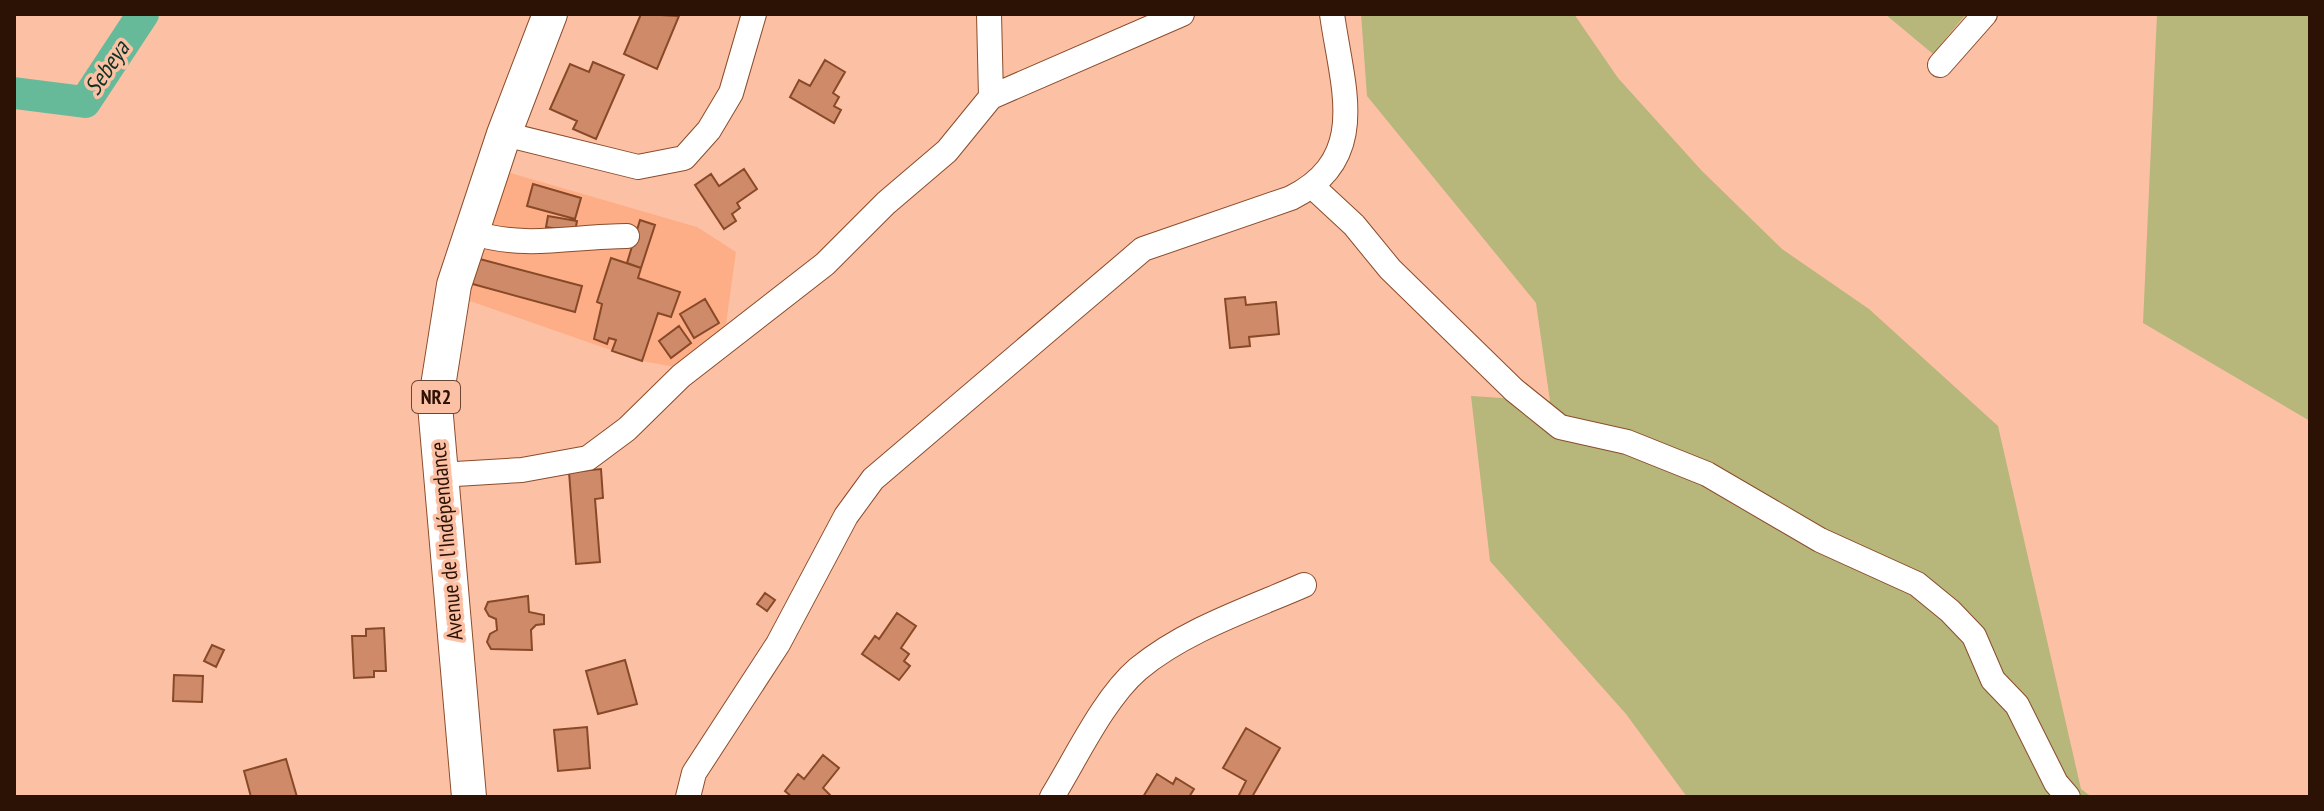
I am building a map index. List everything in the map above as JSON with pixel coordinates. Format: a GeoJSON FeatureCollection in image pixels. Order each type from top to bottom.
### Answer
{"type":"FeatureCollection","features":[{"type":"Feature","properties":{"kind":"highway","name":"Avenue de l'Indépendance"},"geometry":{"type":"LineString","coordinates":[[469,797],[439,475],[437,391],[454,285],[504,134],[550,14]]}},
{"type":"Feature","properties":{"kind":"street"},"geometry":{"type":"LineString","coordinates":[[504,134],[638,167],[684,158],[709,130],[731,93],[754,14]]}},
{"type":"Feature","properties":{"kind":"street"},"geometry":{"type":"LineString","coordinates":[[989,14],[991,97]]}},
{"type":"Feature","properties":{"kind":"street"},"geometry":{"type":"LineString","coordinates":[[439,475],[522,470],[588,458],[627,429],[681,376],[825,264],[886,203],[947,151],[991,97],[1182,14]]}},
{"type":"Feature","properties":{"kind":"street"},"geometry":{"type":"LineString","coordinates":[[688,797],[694,773],[778,644],[846,516],[873,479],[1143,249],[1291,198],[1313,187],[1336,162],[1345,133],[1332,14]]}},
{"type":"Feature","properties":{"kind":"street"},"geometry":{"type":"LineString","coordinates":[[1940,65],[1985,14]]}},
{"type":"Feature","properties":{"kind":"street"},"geometry":{"type":"LineString","coordinates":[[1313,187],[1354,225],[1390,269],[1514,390],[1560,427],[1627,442],[1707,474],[1820,540],[1917,584],[1974,636],[1993,680],[2017,705],[2056,783],[2068,797]]}},
{"type":"Feature","properties":{"kind":"street"},"geometry":{"type":"LineString","coordinates":[[471,232],[491,239],[570,243],[584,236],[627,236]]}},
{"type":"Feature","properties":{"kind":"street"},"geometry":{"type":"LineString","coordinates":[[1052,797],[1111,702],[1136,670],[1172,645],[1304,585]]}},
{"type":"Feature","properties":{"kind":"shaded area"},"geometry":{"type":"Polygon","coordinates":[[[1361,14],[1574,14],[1618,78],[1702,171],[1782,249],[1869,309],[1998,426],[2081,789],[2092,797],[1687,797],[1626,714],[1490,561],[1471,396],[1550,401],[1536,303],[1367,96],[1361,14]]]}},
{"type":"Feature","properties":{"kind":"shaded area"},"geometry":{"type":"Polygon","coordinates":[[[1885,14],[1966,14],[1933,54],[1885,14]]]}},
{"type":"Feature","properties":{"kind":"shaded area"},"geometry":{"type":"Polygon","coordinates":[[[2157,14],[2310,14],[2310,421],[2143,323],[2157,14]]]}},
{"type":"Feature","properties":{"kind":"shaded area"},"geometry":{"type":"Polygon","coordinates":[[[504,171],[697,227],[736,252],[725,331],[680,368],[642,361],[461,298],[504,171]]]}},
{"type":"Feature","properties":{"kind":"building"},"geometry":{"type":"Polygon","coordinates":[[[641,14],[679,16],[657,69],[624,54],[641,14]]]}},
{"type":"Feature","properties":{"kind":"building"},"geometry":{"type":"Polygon","coordinates":[[[825,60],[845,72],[833,93],[839,97],[834,106],[841,110],[834,123],[790,97],[799,80],[810,86],[825,60]]]}},
{"type":"Feature","properties":{"kind":"building"},"geometry":{"type":"Polygon","coordinates":[[[593,62],[624,75],[596,139],[573,129],[577,121],[550,109],[570,64],[589,72],[593,62]]]}},
{"type":"Feature","properties":{"kind":"building"},"geometry":{"type":"Polygon","coordinates":[[[744,169],[757,189],[737,203],[740,208],[732,214],[736,221],[724,229],[695,185],[711,174],[719,186],[744,169]]]}},
{"type":"Feature","properties":{"kind":"building"},"geometry":{"type":"Polygon","coordinates":[[[533,184],[581,198],[575,219],[527,206],[533,184]]]}},
{"type":"Feature","properties":{"kind":"building"},"geometry":{"type":"Polygon","coordinates":[[[548,216],[577,221],[575,232],[546,227],[548,216]]]}},
{"type":"Feature","properties":{"kind":"building"},"geometry":{"type":"Polygon","coordinates":[[[640,220],[655,225],[641,268],[627,263],[640,220]]]}},
{"type":"Feature","properties":{"kind":"building"},"geometry":{"type":"Polygon","coordinates":[[[476,258],[582,286],[575,312],[469,283],[476,258]]]}},
{"type":"Feature","properties":{"kind":"building"},"geometry":{"type":"Polygon","coordinates":[[[611,258],[641,268],[638,278],[680,292],[671,317],[658,313],[642,361],[612,351],[616,340],[609,338],[607,344],[594,339],[602,304],[597,302],[611,258]]]}},
{"type":"Feature","properties":{"kind":"building"},"geometry":{"type":"Polygon","coordinates":[[[1245,297],[1246,305],[1276,302],[1279,334],[1249,337],[1250,346],[1230,348],[1225,299],[1245,297]]]}},
{"type":"Feature","properties":{"kind":"building"},"geometry":{"type":"Polygon","coordinates":[[[705,299],[719,323],[694,338],[680,314],[705,299]]]}},
{"type":"Feature","properties":{"kind":"building"},"geometry":{"type":"Polygon","coordinates":[[[679,326],[691,343],[671,358],[659,341],[679,326]]]}},
{"type":"Feature","properties":{"kind":"building"},"geometry":{"type":"Polygon","coordinates":[[[601,469],[603,498],[595,499],[600,562],[576,564],[569,472],[601,469]]]}},
{"type":"Feature","properties":{"kind":"building"},"geometry":{"type":"Polygon","coordinates":[[[765,593],[775,600],[767,611],[757,604],[765,593]]]}},
{"type":"Feature","properties":{"kind":"building"},"geometry":{"type":"Polygon","coordinates":[[[528,596],[529,612],[544,615],[544,624],[536,625],[531,630],[532,650],[491,649],[487,642],[490,634],[497,630],[496,619],[489,616],[485,609],[488,602],[528,596]]]}},
{"type":"Feature","properties":{"kind":"building"},"geometry":{"type":"Polygon","coordinates":[[[897,613],[916,626],[901,648],[909,654],[904,661],[910,666],[899,680],[862,654],[875,636],[879,639],[897,613]]]}},
{"type":"Feature","properties":{"kind":"building"},"geometry":{"type":"Polygon","coordinates":[[[384,628],[386,671],[374,671],[374,677],[354,678],[352,636],[366,636],[366,629],[384,628]]]}},
{"type":"Feature","properties":{"kind":"building"},"geometry":{"type":"Polygon","coordinates":[[[212,645],[224,650],[216,667],[204,661],[212,645]]]}},
{"type":"Feature","properties":{"kind":"building"},"geometry":{"type":"Polygon","coordinates":[[[625,660],[637,704],[598,714],[586,671],[625,660]]]}},
{"type":"Feature","properties":{"kind":"building"},"geometry":{"type":"Polygon","coordinates":[[[174,675],[203,676],[202,702],[173,701],[174,675]]]}},
{"type":"Feature","properties":{"kind":"building"},"geometry":{"type":"Polygon","coordinates":[[[587,727],[590,768],[558,771],[554,730],[587,727]]]}},
{"type":"Feature","properties":{"kind":"building"},"geometry":{"type":"Polygon","coordinates":[[[1246,728],[1280,748],[1252,797],[1238,797],[1246,781],[1223,768],[1246,728]]]}},
{"type":"Feature","properties":{"kind":"building"},"geometry":{"type":"Polygon","coordinates":[[[823,755],[839,768],[823,788],[830,795],[828,797],[792,797],[785,791],[798,774],[804,779],[823,755]]]}},
{"type":"Feature","properties":{"kind":"building"},"geometry":{"type":"Polygon","coordinates":[[[286,759],[297,797],[251,797],[244,771],[286,759]]]}},
{"type":"Feature","properties":{"kind":"building"},"geometry":{"type":"Polygon","coordinates":[[[1157,774],[1173,784],[1176,778],[1194,789],[1189,797],[1143,797],[1157,774]]]}},
{"type":"Feature","properties":{"kind":"waterway","name":"Sebeya"},"geometry":{"type":"LineString","coordinates":[[14,93],[85,102],[143,14]]}}]}
